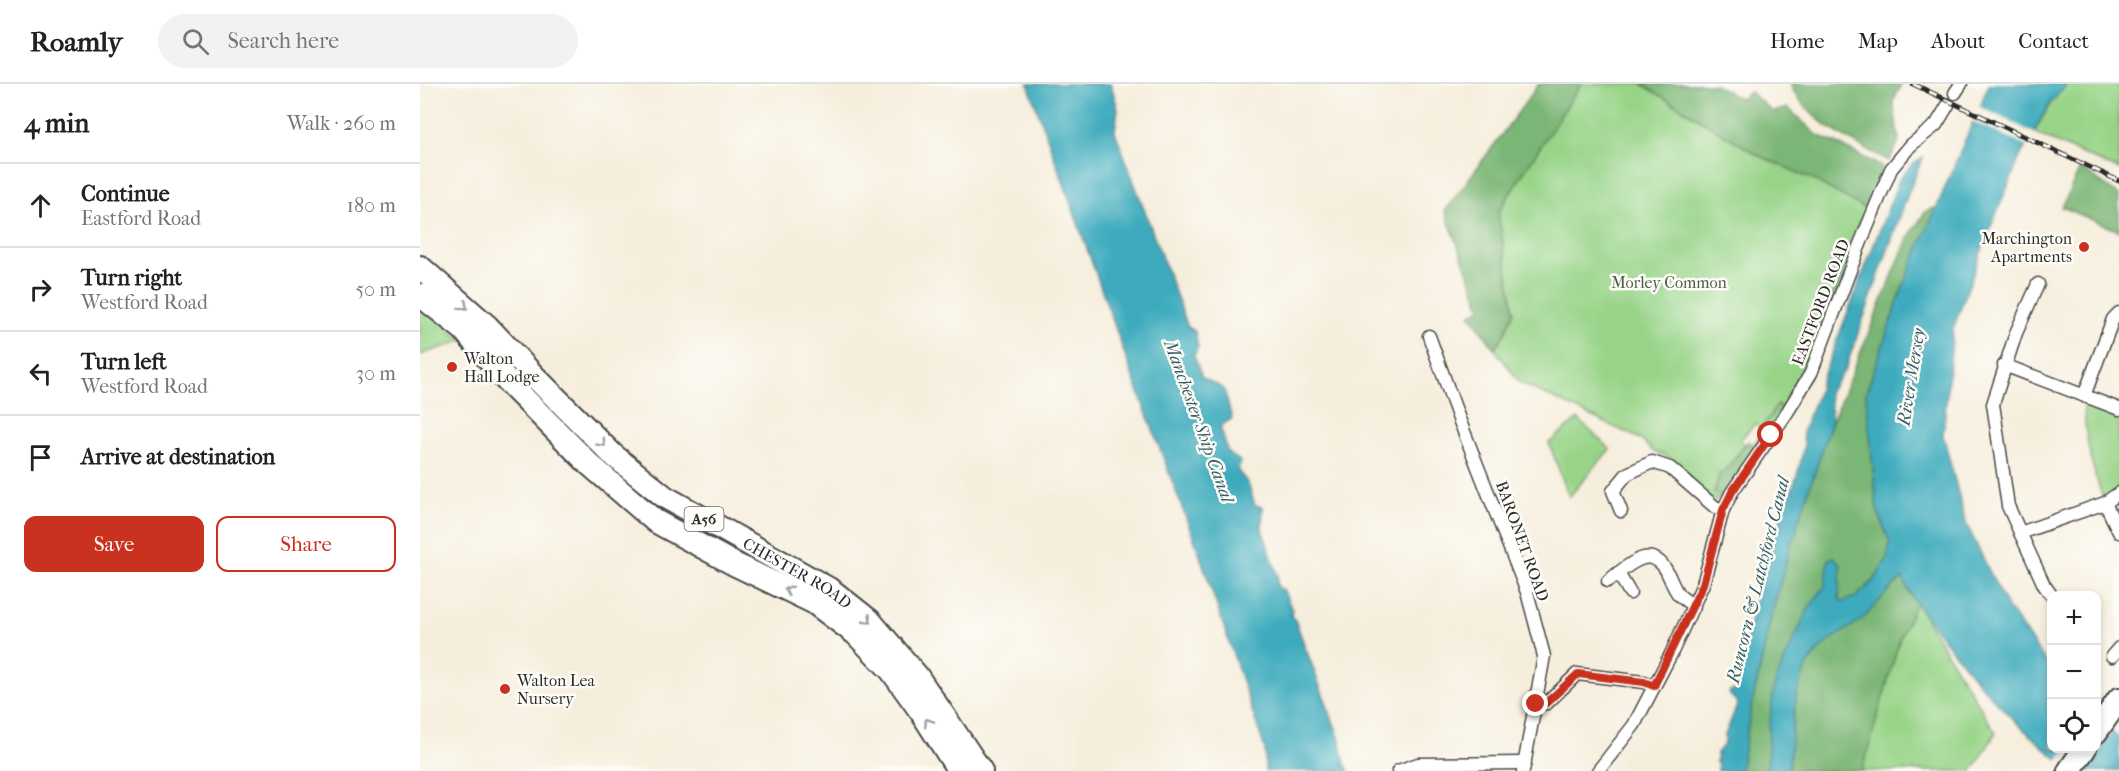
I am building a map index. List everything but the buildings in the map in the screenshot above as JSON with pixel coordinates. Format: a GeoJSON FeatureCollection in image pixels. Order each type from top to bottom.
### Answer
{"type":"FeatureCollection","features":[{"type":"Feature","properties":{"kind":"highway","name":"CHESTER ROAD"},"geometry":{"type":"LineString","coordinates":[[420,267],[487,326],[612,454],[665,497],[831,590],[870,621],[917,676],[981,771]]}},
{"type":"Feature","properties":{"kind":"highway","name":"CHESTER ROAD"},"geometry":{"type":"LineString","coordinates":[[420,295],[463,329],[507,381],[589,464],[655,520],[734,564],[813,602],[856,634],[891,670],[959,771]]}},
{"type":"Feature","properties":{"kind":"highway"},"geometry":{"type":"LineString","coordinates":[[2069,771],[2082,753]]}},
{"type":"Feature","properties":{"kind":"street","name":"EASTFORD ROAD"},"geometry":{"type":"LineString","coordinates":[[1598,771],[1634,725],[1694,607],[1703,584],[1723,510],[1732,492],[1788,411],[1811,373],[1891,169],[1911,145],[1936,125],[1948,105]]}},
{"type":"Feature","properties":{"kind":"street"},"geometry":{"type":"LineString","coordinates":[[2038,284],[2016,333],[1993,404],[2008,506],[2048,591]]}},
{"type":"Feature","properties":{"kind":"street"},"geometry":{"type":"LineString","coordinates":[[2084,396],[2113,320],[2119,313]]}},
{"type":"Feature","properties":{"kind":"street","name":"BARONET ROAD"},"geometry":{"type":"LineString","coordinates":[[1429,336],[1527,592],[1544,656],[1524,767]]}},
{"type":"Feature","properties":{"kind":"street"},"geometry":{"type":"LineString","coordinates":[[2004,365],[2119,409]]}},
{"type":"Feature","properties":{"kind":"street"},"geometry":{"type":"LineString","coordinates":[[1621,511],[1613,491],[1627,474],[1652,462],[1670,468],[1715,507],[1723,510]]}},
{"type":"Feature","properties":{"kind":"street"},"geometry":{"type":"LineString","coordinates":[[2020,533],[2105,503],[2119,493]]}},
{"type":"Feature","properties":{"kind":"street"},"geometry":{"type":"LineString","coordinates":[[2105,503],[2119,532]]}},
{"type":"Feature","properties":{"kind":"street"},"geometry":{"type":"LineString","coordinates":[[1608,581],[1645,556],[1655,558],[1662,564],[1680,596],[1694,607]]}},
{"type":"Feature","properties":{"kind":"street"},"geometry":{"type":"LineString","coordinates":[[1618,573],[1630,593]]}},
{"type":"Feature","properties":{"kind":"street"},"geometry":{"type":"LineString","coordinates":[[1536,704],[1546,703],[1578,674],[1644,682],[1654,686]]}},
{"type":"Feature","properties":{"kind":"street"},"geometry":{"type":"LineString","coordinates":[[1398,771],[1418,764],[1524,767]]}},
{"type":"Feature","properties":{"kind":"green space"},"geometry":{"type":"Polygon","coordinates":[[[1539,84],[1581,84],[1498,212],[1514,312],[1504,335],[1494,348],[1470,315],[1481,308],[1445,211],[1539,84]]]}},
{"type":"Feature","properties":{"kind":"green space","name":"Morley Common"},"geometry":{"type":"Polygon","coordinates":[[[1581,84],[1642,84],[1758,155],[1814,180],[1866,209],[1806,369],[1784,409],[1777,405],[1761,429],[1755,424],[1740,440],[1745,444],[1727,468],[1720,473],[1714,492],[1722,497],[1714,501],[1708,498],[1667,456],[1654,452],[1640,439],[1520,383],[1494,348],[1504,335],[1514,311],[1498,212],[1581,84]]]}},
{"type":"Feature","properties":{"kind":"green space"},"geometry":{"type":"Polygon","coordinates":[[[1642,84],[1714,84],[1740,99],[1750,92],[1773,112],[1788,108],[1817,135],[1882,167],[1877,191],[1811,373],[1722,497],[1714,492],[1720,473],[1727,468],[1748,441],[1753,445],[1777,405],[1784,409],[1806,369],[1866,209],[1814,180],[1758,155],[1642,84]]]}},
{"type":"Feature","properties":{"kind":"green space"},"geometry":{"type":"Polygon","coordinates":[[[1790,84],[1900,84],[1893,101],[1899,141],[1889,161],[1847,139],[1820,120],[1798,98],[1790,84]]]}},
{"type":"Feature","properties":{"kind":"green space"},"geometry":{"type":"Polygon","coordinates":[[[2065,84],[2119,84],[2119,170],[2034,133],[2050,104],[2065,84]]]}},
{"type":"Feature","properties":{"kind":"green space"},"geometry":{"type":"Polygon","coordinates":[[[2080,168],[2119,195],[2119,231],[2062,207],[2080,168]]]}},
{"type":"Feature","properties":{"kind":"green space"},"geometry":{"type":"Polygon","coordinates":[[[1938,207],[1905,281],[1866,393],[1877,509],[1909,592],[1916,603],[1900,638],[1862,771],[1740,771],[1772,613],[1793,536],[1797,533],[1796,528],[1832,421],[1908,238],[1926,211],[1938,207]]]}},
{"type":"Feature","properties":{"kind":"green space"},"geometry":{"type":"Polygon","coordinates":[[[420,303],[462,341],[420,355],[420,303]]]}},
{"type":"Feature","properties":{"kind":"green space"},"geometry":{"type":"Polygon","coordinates":[[[2084,396],[2119,410],[2119,492],[2105,503],[2089,451],[2084,396]]]}},
{"type":"Feature","properties":{"kind":"green space"},"geometry":{"type":"Polygon","coordinates":[[[1578,419],[1610,449],[1569,497],[1549,443],[1578,419]]]}},
{"type":"Feature","properties":{"kind":"green space"},"geometry":{"type":"Polygon","coordinates":[[[1916,603],[1996,733],[1972,771],[1859,771],[1900,638],[1916,603]]]}},
{"type":"Feature","properties":{"kind":"water","name":"Manchester Ship Canal"},"geometry":{"type":"Polygon","coordinates":[[[1028,84],[1111,84],[1118,109],[1115,131],[1188,327],[1195,331],[1198,347],[1194,356],[1202,377],[1224,389],[1232,419],[1220,426],[1228,453],[1240,461],[1238,471],[1248,483],[1255,505],[1263,507],[1262,529],[1278,576],[1277,583],[1279,589],[1283,589],[1292,610],[1291,616],[1295,620],[1341,742],[1345,764],[1349,771],[1265,771],[1265,749],[1198,550],[1130,369],[1028,84]]]}},
{"type":"Feature","properties":{"kind":"water","name":"River Mersey"},"geometry":{"type":"Polygon","coordinates":[[[1989,84],[2067,84],[2050,104],[2021,155],[1987,236],[1953,329],[1943,435],[1966,523],[2006,605],[2047,663],[2047,750],[2002,708],[1955,655],[1920,608],[1903,578],[1861,620],[1824,645],[1810,662],[1802,676],[1798,691],[1788,771],[1767,771],[1769,729],[1777,677],[1807,611],[1825,586],[1829,559],[1834,557],[1841,565],[1839,599],[1842,602],[1856,597],[1875,579],[1887,559],[1890,543],[1877,509],[1866,393],[1905,281],[1989,84]]]}},
{"type":"Feature","properties":{"kind":"water"},"geometry":{"type":"Polygon","coordinates":[[[1923,157],[1845,370],[1829,392],[1832,421],[1796,528],[1797,533],[1793,536],[1772,613],[1740,771],[1718,771],[1717,753],[1725,743],[1725,735],[1738,703],[1729,694],[1730,691],[1735,691],[1744,658],[1741,647],[1748,632],[1752,609],[1775,534],[1799,467],[1805,425],[1899,180],[1912,164],[1923,157]]]}},
{"type":"Feature","properties":{"kind":"water"},"geometry":{"type":"Polygon","coordinates":[[[2101,722],[2119,738],[2119,771],[2072,771],[2050,753],[2101,753],[2101,722]]]}},
{"type":"Feature","properties":{"kind":"pier"},"geometry":{"type":"Polygon","coordinates":[[[1976,105],[2036,134],[2028,147],[1970,120],[1976,105]]]}},
{"type":"Feature","properties":{"kind":"pier"},"geometry":{"type":"Polygon","coordinates":[[[2101,719],[2113,729],[2101,746],[2101,719]]]}},
{"type":"Feature","properties":{"kind":"pier"},"geometry":{"type":"Polygon","coordinates":[[[2064,753],[2096,753],[2084,771],[2067,771],[2057,763],[2064,753]]]}},
{"type":"Feature","properties":{"kind":"railway"},"geometry":{"type":"LineString","coordinates":[[1913,84],[2119,181]]}},
{"type":"Feature","properties":{"kind":"place","name":"Marchington Apartments"},"geometry":{"type":"Point","coordinates":[2084,247]}},
{"type":"Feature","properties":{"kind":"place","name":"Walton Hall Lodge"},"geometry":{"type":"Point","coordinates":[452,367]}},
{"type":"Feature","properties":{"kind":"place","name":"Walton Lea Nursery"},"geometry":{"type":"Point","coordinates":[505,689]}},
{"type":"Feature","properties":{"kind":"route"},"geometry":{"type":"LineString","coordinates":[[1536,704],[1546,703],[1578,674],[1644,682],[1654,686],[1694,607],[1703,584],[1723,510],[1732,492],[1771,435]]}},
{"type":"Feature","properties":{"kind":"water label","name":"Runcorn & Latchford Canal"},"geometry":{"type":"Point","coordinates":[1758,580]}}]}
